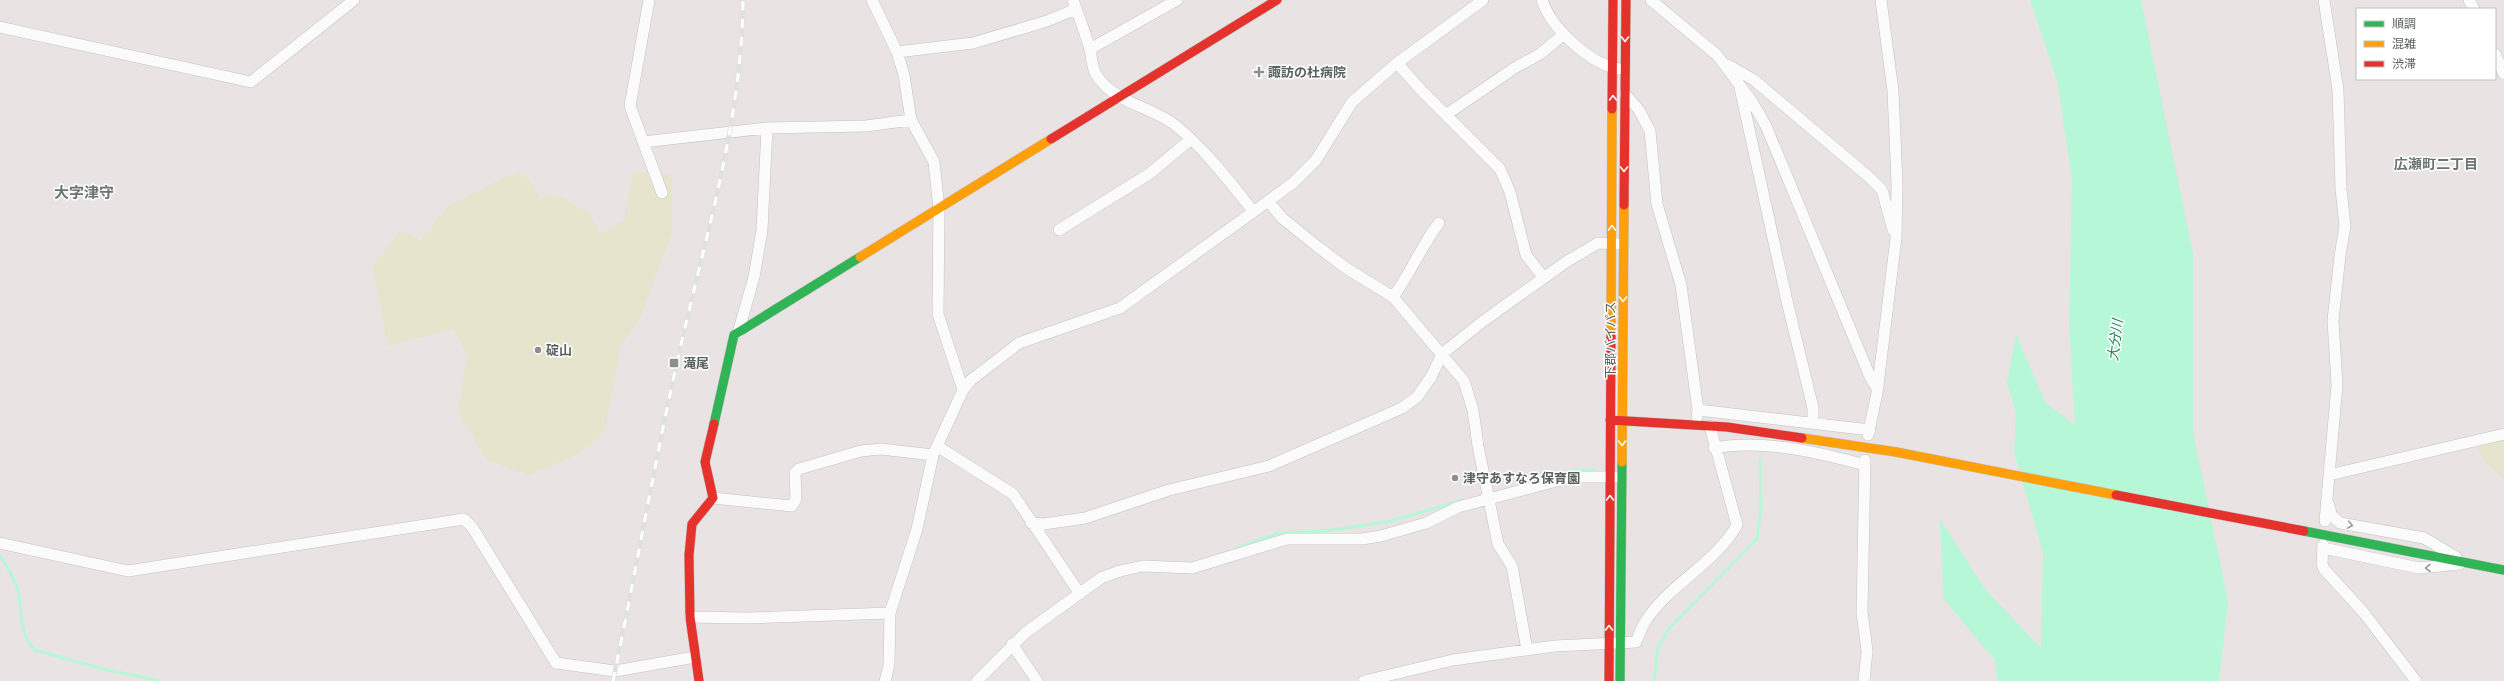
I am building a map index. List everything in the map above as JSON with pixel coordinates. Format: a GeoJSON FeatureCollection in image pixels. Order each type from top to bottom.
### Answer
{"type":"FeatureCollection","features":[{"type":"Feature","properties":{"kind":"street"},"geometry":{"type":"LineString","coordinates":[[0,27],[251,82],[354,0]]}},
{"type":"Feature","properties":{"kind":"street"},"geometry":{"type":"LineString","coordinates":[[650,0],[640,58],[630,98],[630,106],[662,193]]}},
{"type":"Feature","properties":{"kind":"street"},"geometry":{"type":"LineString","coordinates":[[872,0],[897,52],[904,75],[911,120],[934,162],[939,209],[938,314],[963,390]]}},
{"type":"Feature","properties":{"kind":"street"},"geometry":{"type":"LineString","coordinates":[[1090,49],[1177,0]]}},
{"type":"Feature","properties":{"kind":"street"},"geometry":{"type":"LineString","coordinates":[[699,681],[690,617],[689,555],[692,524],[713,498],[713,488],[706,471],[705,458],[734,335],[1277,0]]}},
{"type":"Feature","properties":{"kind":"street"},"geometry":{"type":"LineString","coordinates":[[1542,0],[1551,20],[1564,34],[1596,61],[1613,68],[1625,70]]}},
{"type":"Feature","properties":{"kind":"street"},"geometry":{"type":"LineString","coordinates":[[1608,681],[1613,0]]}},
{"type":"Feature","properties":{"kind":"street","name":"下郡バイパス"},"geometry":{"type":"LineString","coordinates":[[1620,681],[1626,0]]}},
{"type":"Feature","properties":{"kind":"street"},"geometry":{"type":"LineString","coordinates":[[1651,0],[1690,30],[1722,62],[1739,84],[1766,126],[1871,379],[1878,388]]}},
{"type":"Feature","properties":{"kind":"street"},"geometry":{"type":"LineString","coordinates":[[1698,410],[1813,423],[1869,433],[1878,388],[1896,238],[1897,183],[1892,91],[1881,0]]}},
{"type":"Feature","properties":{"kind":"street"},"geometry":{"type":"LineString","coordinates":[[2324,0],[2338,90],[2341,189],[2345,226],[2333,320],[2337,385],[2325,521]]}},
{"type":"Feature","properties":{"kind":"street"},"geometry":{"type":"LineString","coordinates":[[885,681],[889,665],[890,613],[917,529],[935,451],[963,390],[971,380],[1019,344],[1120,308],[1293,183],[1316,160],[1352,102],[1397,63],[1477,1]]}},
{"type":"Feature","properties":{"kind":"street"},"geometry":{"type":"LineString","coordinates":[[897,52],[973,43],[1047,21],[1075,4],[1090,49],[1094,70],[1099,80],[1109,89],[1160,115],[1176,126],[1253,211]]}},
{"type":"Feature","properties":{"kind":"street"},"geometry":{"type":"LineString","coordinates":[[1447,114],[1516,67],[1540,54],[1564,34]]}},
{"type":"Feature","properties":{"kind":"street"},"geometry":{"type":"LineString","coordinates":[[2496,56],[2504,74]]}},
{"type":"Feature","properties":{"kind":"street"},"geometry":{"type":"LineString","coordinates":[[1722,62],[1754,80],[1869,177],[1882,190],[1888,203],[1890,224],[1896,238]]}},
{"type":"Feature","properties":{"kind":"street"},"geometry":{"type":"LineString","coordinates":[[1397,63],[1422,91],[1447,114],[1500,169],[1510,192],[1526,255],[1544,278]]}},
{"type":"Feature","properties":{"kind":"street"},"geometry":{"type":"LineString","coordinates":[[1739,84],[1786,297],[1813,408],[1813,423]]}},
{"type":"Feature","properties":{"kind":"street"},"geometry":{"type":"LineString","coordinates":[[1625,94],[1639,110],[1650,131],[1657,204],[1680,279],[1698,410],[1696,425]]}},
{"type":"Feature","properties":{"kind":"street"},"geometry":{"type":"LineString","coordinates":[[643,142],[768,128],[866,126],[911,120]]}},
{"type":"Feature","properties":{"kind":"street"},"geometry":{"type":"LineString","coordinates":[[738,333],[754,277],[762,230],[768,128]]}},
{"type":"Feature","properties":{"kind":"street"},"geometry":{"type":"LineString","coordinates":[[1058,230],[1143,178],[1190,140]]}},
{"type":"Feature","properties":{"kind":"street"},"geometry":{"type":"LineString","coordinates":[[1268,201],[1282,218],[1318,247],[1346,268],[1393,297],[1464,381],[1469,394],[1498,544],[1512,566],[1527,650]]}},
{"type":"Feature","properties":{"kind":"street"},"geometry":{"type":"LineString","coordinates":[[1393,297],[1405,281],[1426,240],[1439,223]]}},
{"type":"Feature","properties":{"kind":"street"},"geometry":{"type":"LineString","coordinates":[[1031,523],[1044,524],[1085,518],[1169,490],[1288,460],[1402,408],[1417,397],[1442,354],[1482,322],[1544,278],[1598,243],[1624,245]]}},
{"type":"Feature","properties":{"kind":"street"},"geometry":{"type":"LineString","coordinates":[[1610,420],[1710,426],[1771,432],[1904,454],[2504,570]]}},
{"type":"Feature","properties":{"kind":"street"},"geometry":{"type":"LineString","coordinates":[[1364,681],[1453,660],[1569,644],[1636,642],[1645,622],[1661,602],[1729,539],[1737,525],[1714,448],[1710,426]]}},
{"type":"Feature","properties":{"kind":"street"},"geometry":{"type":"LineString","coordinates":[[2329,475],[2504,434]]}},
{"type":"Feature","properties":{"kind":"street"},"geometry":{"type":"LineString","coordinates":[[1714,448],[1732,445],[1757,445],[1865,462],[1862,612],[1867,651],[1864,681]]}},
{"type":"Feature","properties":{"kind":"street"},"geometry":{"type":"LineString","coordinates":[[713,498],[792,506],[796,499],[795,473],[799,469],[868,450],[935,451],[1013,494],[1080,594]]}},
{"type":"Feature","properties":{"kind":"street"},"geometry":{"type":"LineString","coordinates":[[977,681],[1012,644],[1101,578],[1128,569],[1143,566],[1192,568],[1287,540],[1362,539],[1381,536],[1426,523],[1488,496],[1572,477],[1622,477]]}},
{"type":"Feature","properties":{"kind":"street"},"geometry":{"type":"LineString","coordinates":[[2327,499],[2332,516],[2340,523],[2424,538],[2466,562]]}},
{"type":"Feature","properties":{"kind":"street"},"geometry":{"type":"LineString","coordinates":[[0,544],[128,571],[464,519],[472,527],[556,663],[615,671],[695,657]]}},
{"type":"Feature","properties":{"kind":"street"},"geometry":{"type":"LineString","coordinates":[[2416,681],[2364,613],[2324,569],[2322,564],[2323,547],[2419,568],[2441,568],[2466,562]]}},
{"type":"Feature","properties":{"kind":"street"},"geometry":{"type":"LineString","coordinates":[[690,617],[747,618],[861,612],[890,613]]}},
{"type":"Feature","properties":{"kind":"street"},"geometry":{"type":"LineString","coordinates":[[1012,644],[1037,681]]}},
{"type":"Feature","properties":{"kind":"shaded area"},"geometry":{"type":"Polygon","coordinates":[[[521,172],[530,181],[541,199],[559,195],[590,214],[601,233],[624,220],[633,172],[672,174],[672,233],[639,321],[621,345],[604,434],[574,456],[529,475],[488,461],[458,414],[467,354],[453,329],[388,346],[372,265],[401,231],[421,240],[449,205],[506,177],[521,172]]]}},
{"type":"Feature","properties":{"kind":"shaded area"},"geometry":{"type":"Polygon","coordinates":[[[2504,438],[2504,479],[2486,463],[2475,444],[2504,438]]]}},
{"type":"Feature","properties":{"kind":"water","name":"大分川"},"geometry":{"type":"Polygon","coordinates":[[[2030,0],[2141,0],[2193,254],[2193,433],[2228,601],[2219,681],[1997,681],[1995,660],[1943,598],[1940,519],[1985,589],[2041,648],[2043,553],[2014,452],[2016,413],[2007,383],[2016,334],[2045,402],[2075,425],[2069,326],[2072,181],[2058,84],[2030,0]]]}},
{"type":"Feature","properties":{"kind":"waterway"},"geometry":{"type":"LineString","coordinates":[[1654,681],[1658,647],[1671,626],[1757,539],[1761,508],[1760,459]]}},
{"type":"Feature","properties":{"kind":"waterway"},"geometry":{"type":"LineString","coordinates":[[1555,476],[1574,470],[1595,470]]}},
{"type":"Feature","properties":{"kind":"waterway"},"geometry":{"type":"LineString","coordinates":[[1235,549],[1278,533],[1326,531],[1391,521],[1463,500]]}},
{"type":"Feature","properties":{"kind":"waterway"},"geometry":{"type":"LineString","coordinates":[[0,556],[17,586],[24,630],[26,637],[35,650],[103,669],[160,681]]}},
{"type":"Feature","properties":{"kind":"railway"},"geometry":{"type":"LineString","coordinates":[[613,681],[671,390],[721,176],[736,89],[741,44],[743,0]]}},
{"type":"Feature","properties":{"kind":"traffic: fast"},"geometry":{"type":"LineString","coordinates":[[714,424],[734,335],[860,257]]}},
{"type":"Feature","properties":{"kind":"traffic: fast"},"geometry":{"type":"LineString","coordinates":[[1620,681],[1622,462]]}},
{"type":"Feature","properties":{"kind":"traffic: fast"},"geometry":{"type":"LineString","coordinates":[[2304,531],[2504,570]]}},
{"type":"Feature","properties":{"kind":"traffic: slow"},"geometry":{"type":"LineString","coordinates":[[1611,337],[1612,109]]}},
{"type":"Feature","properties":{"kind":"traffic: slow"},"geometry":{"type":"LineString","coordinates":[[860,257],[1051,139]]}},
{"type":"Feature","properties":{"kind":"traffic: slow"},"geometry":{"type":"LineString","coordinates":[[1622,462],[1624,205]]}},
{"type":"Feature","properties":{"kind":"traffic: slow"},"geometry":{"type":"LineString","coordinates":[[1802,438],[1896,452],[2116,495]]}},
{"type":"Feature","properties":{"kind":"traffic: jam"},"geometry":{"type":"LineString","coordinates":[[1051,139],[1277,0]]}},
{"type":"Feature","properties":{"kind":"traffic: jam"},"geometry":{"type":"LineString","coordinates":[[1612,109],[1613,0]]}},
{"type":"Feature","properties":{"kind":"traffic: jam"},"geometry":{"type":"LineString","coordinates":[[1624,205],[1626,0]]}},
{"type":"Feature","properties":{"kind":"traffic: jam"},"geometry":{"type":"LineString","coordinates":[[1609,681],[1611,337]]}},
{"type":"Feature","properties":{"kind":"traffic: jam"},"geometry":{"type":"LineString","coordinates":[[1610,420],[1727,427],[1802,438]]}},
{"type":"Feature","properties":{"kind":"traffic: jam"},"geometry":{"type":"LineString","coordinates":[[699,681],[690,617],[689,555],[692,524],[713,498],[705,462],[714,424]]}},
{"type":"Feature","properties":{"kind":"traffic: jam"},"geometry":{"type":"LineString","coordinates":[[2116,495],[2304,531]]}},
{"type":"Feature","properties":{"kind":"place","name":"諏訪の杜病院"},"geometry":{"type":"Point","coordinates":[1259,72]}},
{"type":"Feature","properties":{"kind":"place","name":"碇山"},"geometry":{"type":"Point","coordinates":[538,350]}},
{"type":"Feature","properties":{"kind":"place","name":"滝尾"},"geometry":{"type":"Point","coordinates":[674,363]}},
{"type":"Feature","properties":{"kind":"place","name":"津守あすなろ保育園"},"geometry":{"type":"Point","coordinates":[1455,478]}},
{"type":"Feature","properties":{"kind":"district","name":"広瀬町二丁目"},"geometry":{"type":"Point","coordinates":[2436,164]}},
{"type":"Feature","properties":{"kind":"district","name":"大字津守"},"geometry":{"type":"Point","coordinates":[84,193]}}]}
